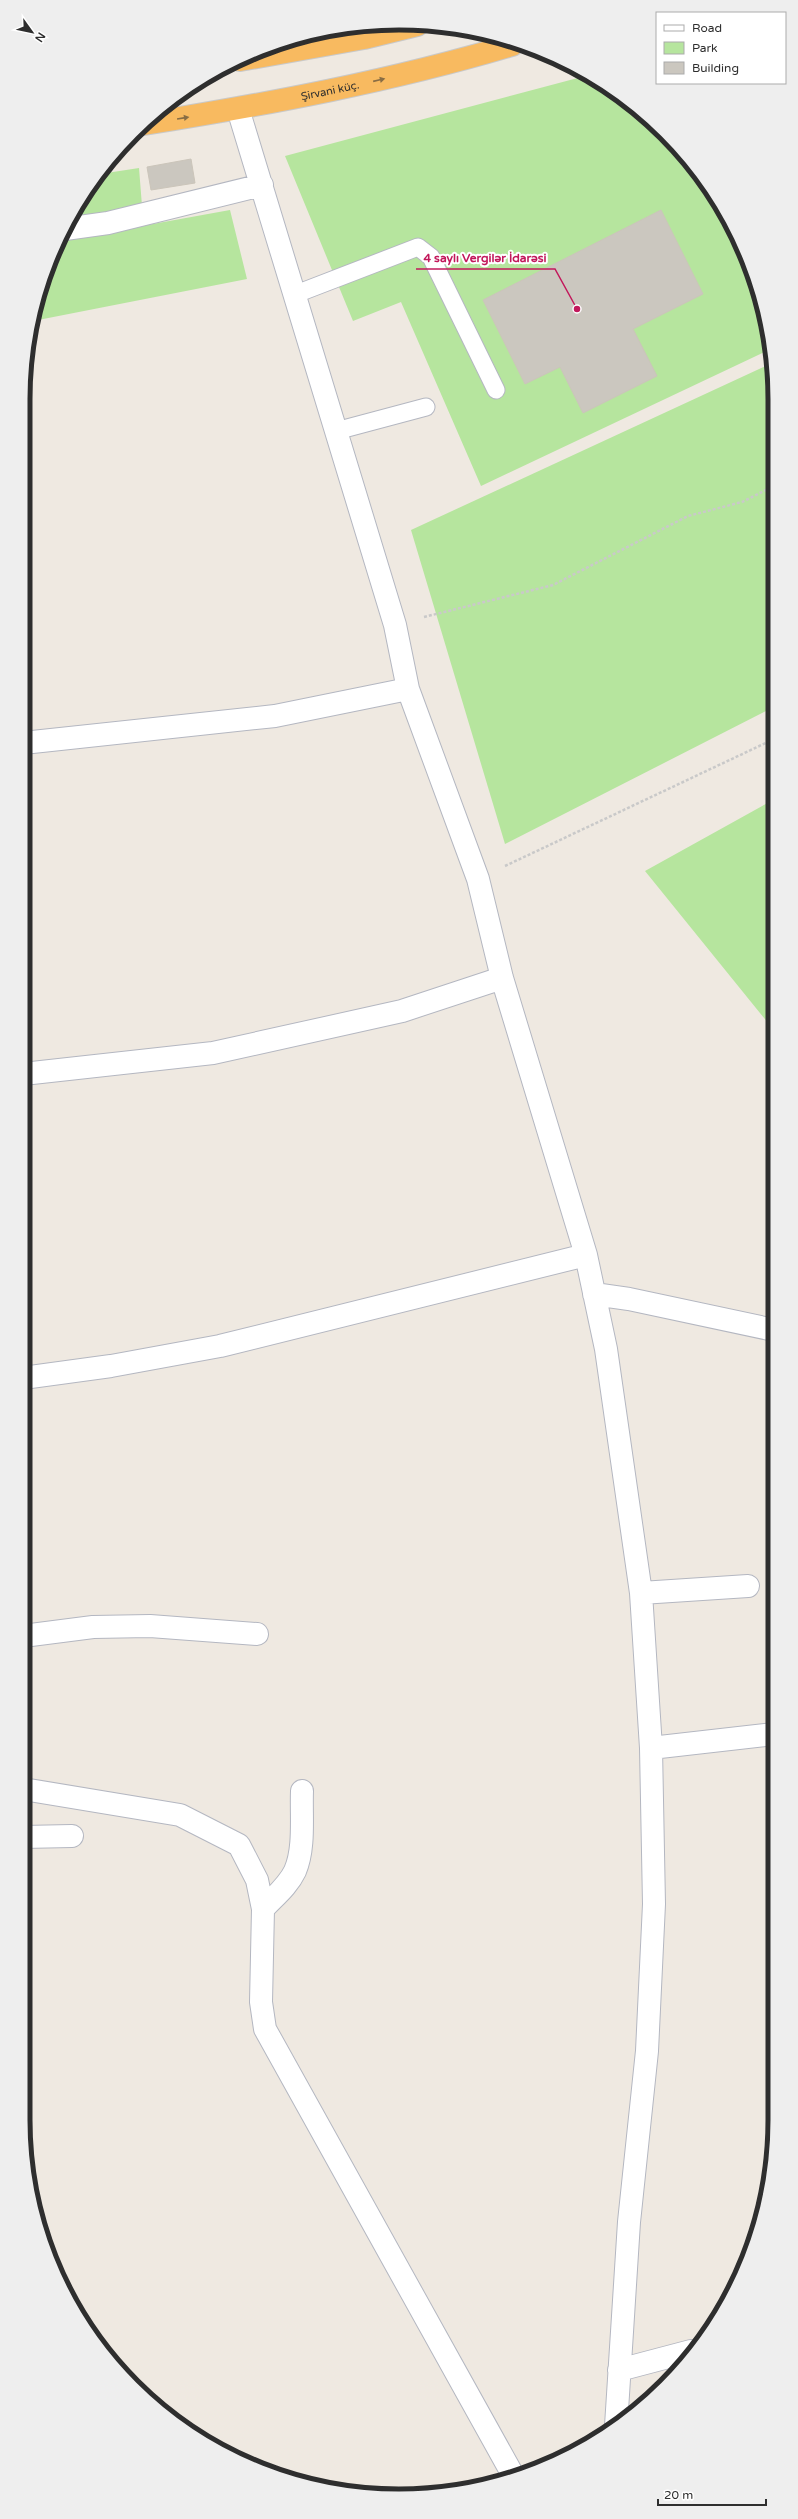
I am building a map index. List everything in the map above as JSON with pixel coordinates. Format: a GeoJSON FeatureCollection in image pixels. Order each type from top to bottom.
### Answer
{"type":"FeatureCollection","features":[{"type":"Feature","properties":{"kind":"highway"},"geometry":{"type":"LineString","coordinates":[[264,56],[364,38],[396,30]]}},
{"type":"Feature","properties":{"kind":"highway","name":"Şirvani küç."},"geometry":{"type":"LineString","coordinates":[[156,122],[238,109],[379,81],[506,46]]}},
{"type":"Feature","properties":{"kind":"street"},"geometry":{"type":"LineString","coordinates":[[238,109],[296,294],[394,625],[408,689],[478,880],[502,978],[586,1255],[621,1443],[641,1593],[651,1748],[654,1904],[647,2052],[629,2222],[616,2418]]}},
{"type":"Feature","properties":{"kind":"street"},"geometry":{"type":"LineString","coordinates":[[72,228],[108,223],[262,185]]}},
{"type":"Feature","properties":{"kind":"street"},"geometry":{"type":"LineString","coordinates":[[30,742],[275,716],[408,689]]}},
{"type":"Feature","properties":{"kind":"street"},"geometry":{"type":"LineString","coordinates":[[30,1073],[213,1053],[402,1011],[502,978]]}},
{"type":"Feature","properties":{"kind":"street"},"geometry":{"type":"LineString","coordinates":[[30,1377],[111,1366],[220,1346],[586,1255]]}},
{"type":"Feature","properties":{"kind":"street"},"geometry":{"type":"LineString","coordinates":[[594,1294],[629,1299],[768,1329]]}},
{"type":"Feature","properties":{"kind":"street"},"geometry":{"type":"LineString","coordinates":[[641,1593],[748,1586]]}},
{"type":"Feature","properties":{"kind":"street"},"geometry":{"type":"LineString","coordinates":[[30,1635],[93,1627],[150,1626],[257,1634]]}},
{"type":"Feature","properties":{"kind":"street"},"geometry":{"type":"LineString","coordinates":[[651,1748],[768,1735]]}},
{"type":"Feature","properties":{"kind":"street"},"geometry":{"type":"LineString","coordinates":[[30,1790],[180,1815],[239,1845],[257,1880],[263,1909],[261,2002],[266,2028],[511,2471]]}},
{"type":"Feature","properties":{"kind":"street"},"geometry":{"type":"LineString","coordinates":[[263,1909],[285,1886],[295,1871],[300,1856],[302,1791]]}},
{"type":"Feature","properties":{"kind":"street"},"geometry":{"type":"LineString","coordinates":[[30,1837],[72,1836]]}},
{"type":"Feature","properties":{"kind":"street"},"geometry":{"type":"LineString","coordinates":[[619,2370],[685,2352]]}},
{"type":"Feature","properties":{"kind":"lane"},"geometry":{"type":"LineString","coordinates":[[296,294],[418,247],[431,257],[496,390]]}},
{"type":"Feature","properties":{"kind":"lane"},"geometry":{"type":"LineString","coordinates":[[336,431],[426,407]]}},
{"type":"Feature","properties":{"kind":"path"},"geometry":{"type":"LineString","coordinates":[[394,625],[553,585],[688,516],[742,502],[768,489]]}},
{"type":"Feature","properties":{"kind":"path"},"geometry":{"type":"LineString","coordinates":[[478,880],[768,742]]}},
{"type":"Feature","properties":{"kind":"green space"},"geometry":{"type":"Polygon","coordinates":[[[581,77],[624,106],[660,138],[692,174],[706,194],[719,215],[740,258],[755,303],[765,352],[481,486],[401,302],[353,321],[285,156],[581,77]]]}},
{"type":"Feature","properties":{"kind":"green space"},"geometry":{"type":"Polygon","coordinates":[[[139,168],[142,206],[77,217],[92,194],[107,173],[139,168]]]}},
{"type":"Feature","properties":{"kind":"green space"},"geometry":{"type":"Polygon","coordinates":[[[230,210],[247,279],[39,320],[50,280],[66,240],[230,210]]]}},
{"type":"Feature","properties":{"kind":"green space"},"geometry":{"type":"Polygon","coordinates":[[[766,366],[768,399],[768,710],[505,844],[411,530],[766,366]]]}},
{"type":"Feature","properties":{"kind":"green space"},"geometry":{"type":"Polygon","coordinates":[[[768,803],[768,1023],[645,871],[768,803]]]}},
{"type":"Feature","properties":{"kind":"building"},"geometry":{"type":"Polygon","coordinates":[[[191,159],[195,183],[151,190],[147,167],[191,159]]]}},
{"type":"Feature","properties":{"kind":"building"},"geometry":{"type":"Polygon","coordinates":[[[661,210],[703,294],[633,329],[657,376],[583,413],[560,367],[525,384],[483,300],[661,210]]]}},
{"type":"Feature","properties":{"kind":"place","name":"4 saylı Vergilər İdarəsi"},"geometry":{"type":"Point","coordinates":[577,309]}}]}
